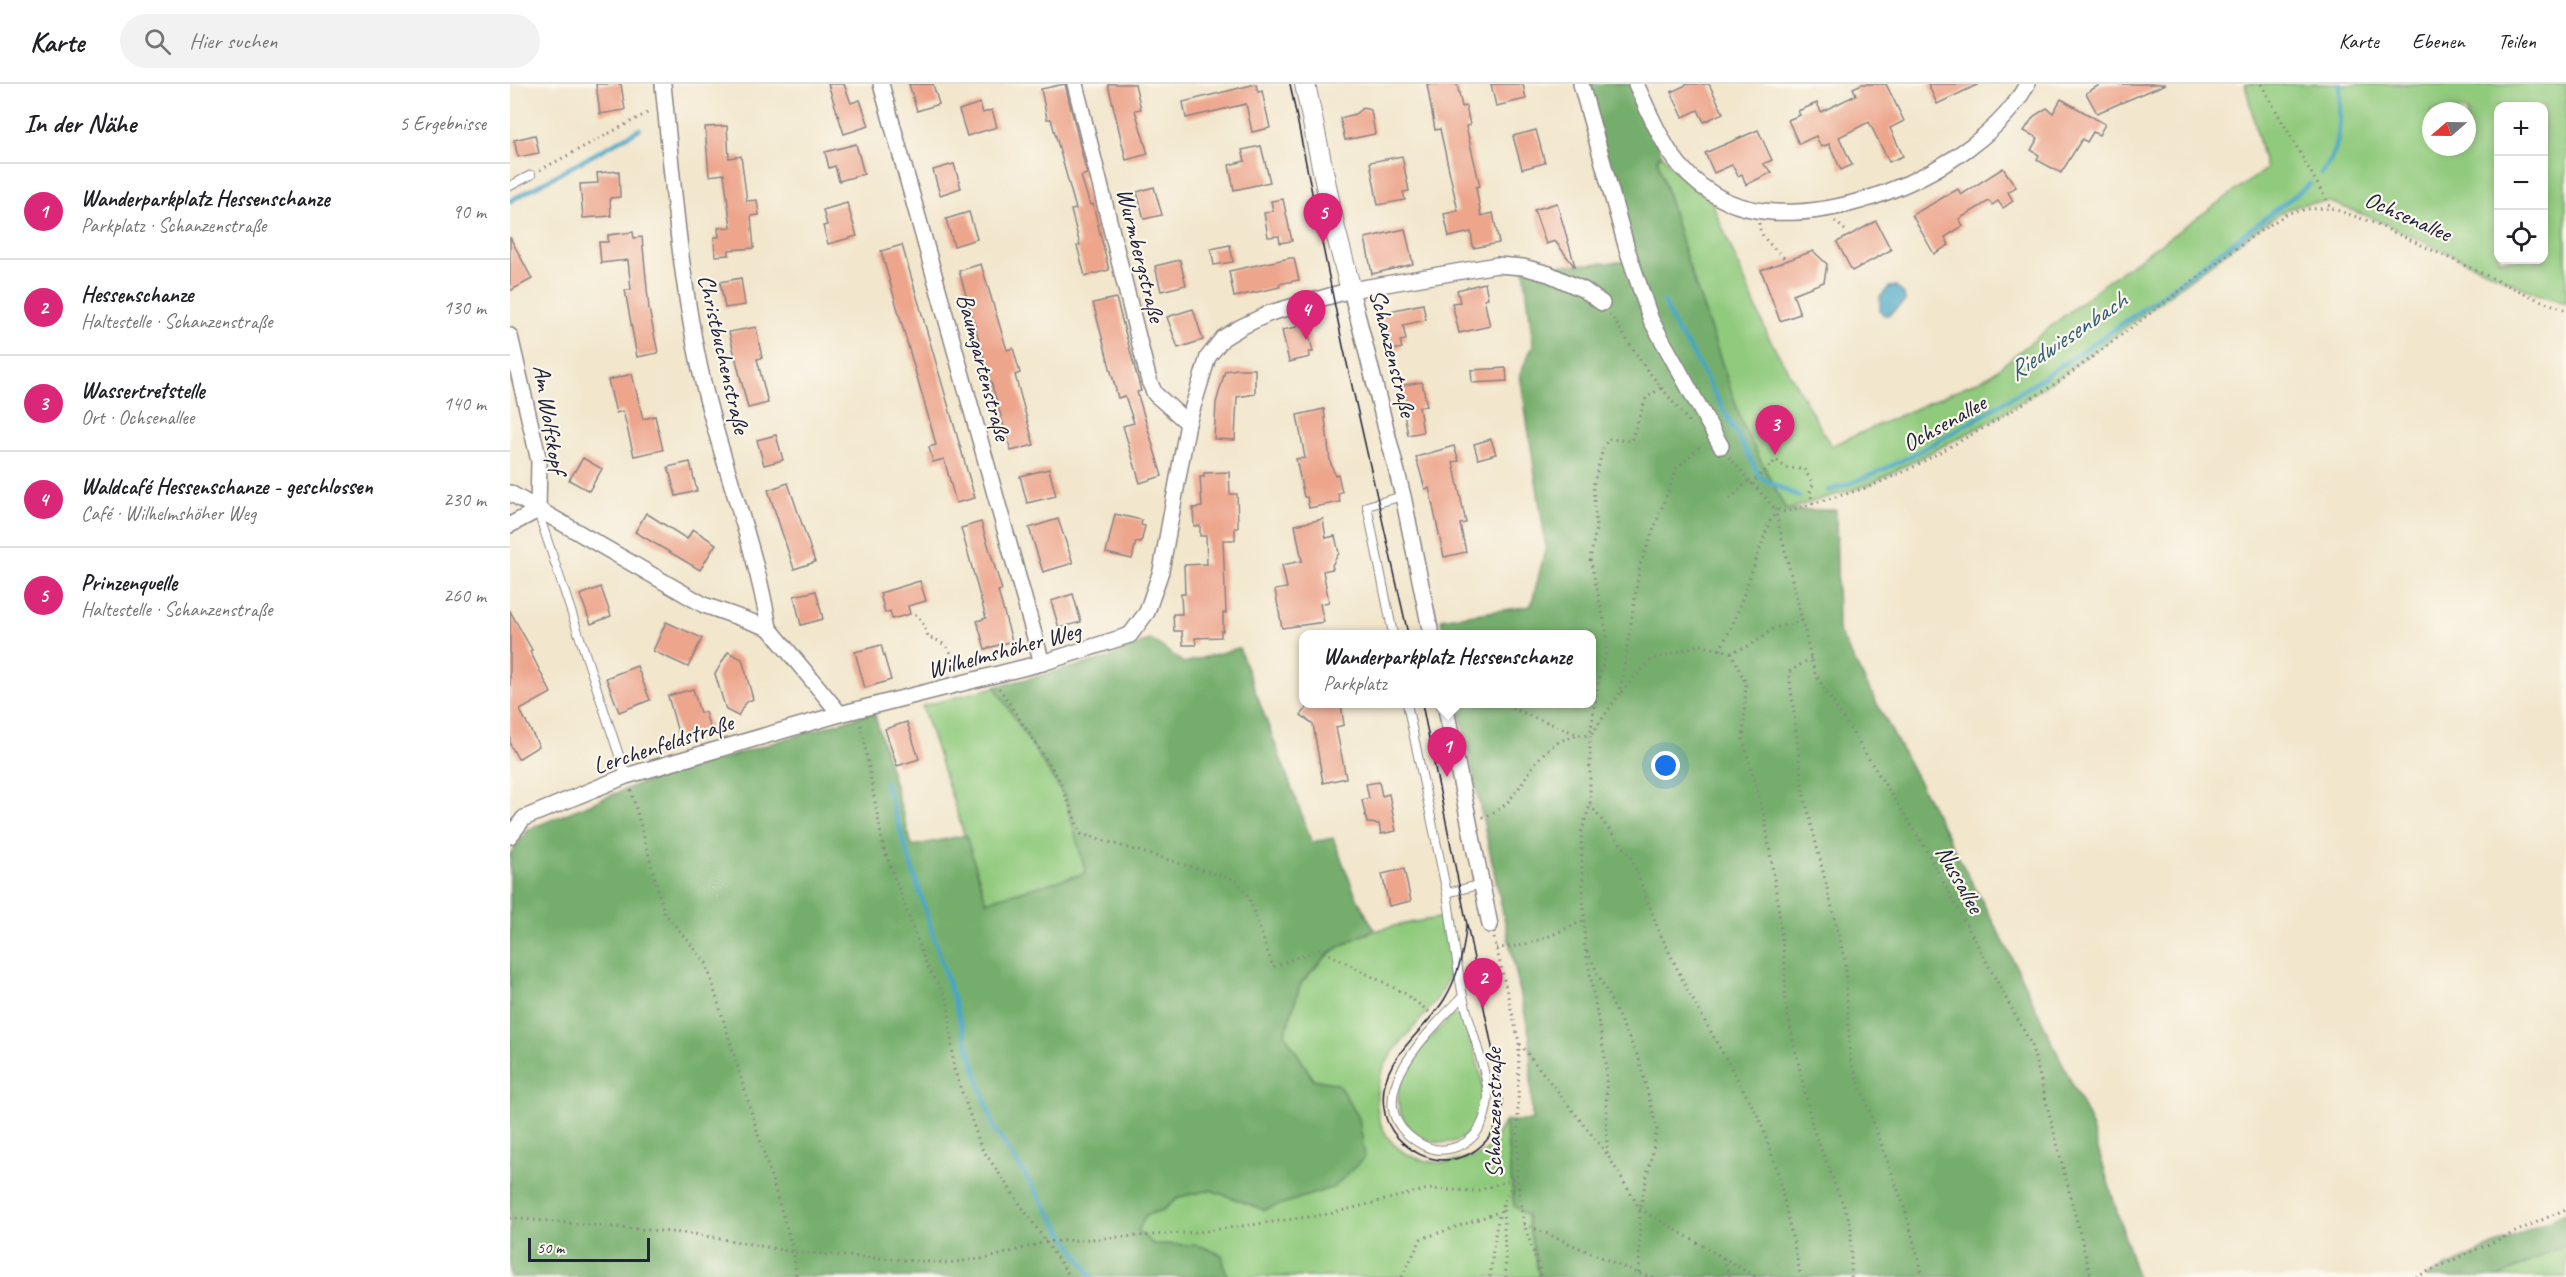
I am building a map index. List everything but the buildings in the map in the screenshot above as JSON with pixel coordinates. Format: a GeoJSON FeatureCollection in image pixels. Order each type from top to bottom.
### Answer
{"type":"FeatureCollection","features":[{"type":"Feature","properties":{"kind":"street","name":"Christbuchenstraße"},"geometry":{"type":"LineString","coordinates":[[663,84],[680,261],[702,379],[763,591],[770,628]]}},
{"type":"Feature","properties":{"kind":"street","name":"Baumgartenstraße"},"geometry":{"type":"LineString","coordinates":[[881,84],[1042,663]]}},
{"type":"Feature","properties":{"kind":"street","name":"Wurmbergstraße"},"geometry":{"type":"LineString","coordinates":[[1075,84],[1155,394],[1188,423]]}},
{"type":"Feature","properties":{"kind":"street","name":"Schanzenstraße"},"geometry":{"type":"LineString","coordinates":[[1305,84],[1335,229],[1403,496],[1430,630]]}},
{"type":"Feature","properties":{"kind":"street"},"geometry":{"type":"LineString","coordinates":[[1581,84],[1627,249],[1651,320],[1721,446]]}},
{"type":"Feature","properties":{"kind":"street"},"geometry":{"type":"LineString","coordinates":[[1636,84],[1667,152],[1682,170],[1714,195],[1746,209],[1787,211],[1841,206],[1889,191],[1937,170],[1968,150],[1999,123],[2027,84]]}},
{"type":"Feature","properties":{"kind":"street","name":"Wilhelmshöher Weg"},"geometry":{"type":"LineString","coordinates":[[840,714],[858,712],[992,677],[1130,635],[1148,612],[1161,571],[1188,423],[1208,357],[1223,338],[1270,313],[1351,290],[1506,266],[1523,267],[1549,274],[1584,290],[1602,303]]}},
{"type":"Feature","properties":{"kind":"street","name":"Am Wolfskopf"},"geometry":{"type":"LineString","coordinates":[[510,336],[539,461],[538,510]]}},
{"type":"Feature","properties":{"kind":"street"},"geometry":{"type":"LineString","coordinates":[[510,493],[704,605],[770,628],[840,714]]}},
{"type":"Feature","properties":{"kind":"street"},"geometry":{"type":"LineString","coordinates":[[510,525],[538,510]]}},
{"type":"Feature","properties":{"kind":"street"},"geometry":{"type":"LineString","coordinates":[[1446,708],[1490,925]]}},
{"type":"Feature","properties":{"kind":"street","name":"Lerchenfeldstraße"},"geometry":{"type":"LineString","coordinates":[[510,836],[524,818],[626,776],[840,714]]}},
{"type":"Feature","properties":{"kind":"lane"},"geometry":{"type":"LineString","coordinates":[[510,186],[531,175]]}},
{"type":"Feature","properties":{"kind":"lane"},"geometry":{"type":"LineString","coordinates":[[1392,630],[1367,506],[1403,496]]}},
{"type":"Feature","properties":{"kind":"lane"},"geometry":{"type":"LineString","coordinates":[[538,510],[626,776]]}},
{"type":"Feature","properties":{"kind":"lane"},"geometry":{"type":"LineString","coordinates":[[1408,708],[1447,893],[1463,996],[1488,1096],[1484,1121],[1469,1142],[1448,1150],[1427,1149],[1406,1133],[1394,1111],[1395,1082],[1411,1052],[1463,996]]}},
{"type":"Feature","properties":{"kind":"lane"},"geometry":{"type":"LineString","coordinates":[[1447,893],[1482,884]]}},
{"type":"Feature","properties":{"kind":"path"},"geometry":{"type":"LineString","coordinates":[[2261,84],[2331,208]]}},
{"type":"Feature","properties":{"kind":"path"},"geometry":{"type":"LineString","coordinates":[[531,175],[665,103]]}},
{"type":"Feature","properties":{"kind":"path","name":"Ochsenallee"},"geometry":{"type":"LineString","coordinates":[[1776,511],[1785,512],[1869,488],[1898,475],[1987,426],[2063,379],[2263,229],[2288,213],[2308,208],[2331,208],[2374,224],[2536,299],[2566,310]]}},
{"type":"Feature","properties":{"kind":"path"},"geometry":{"type":"LineString","coordinates":[[1760,210],[1759,231],[1785,259]]}},
{"type":"Feature","properties":{"kind":"path"},"geometry":{"type":"LineString","coordinates":[[1602,303],[1661,388],[1693,427]]}},
{"type":"Feature","properties":{"kind":"path"},"geometry":{"type":"LineString","coordinates":[[1596,695],[1606,654],[1607,634],[1590,559],[1596,529],[1593,486],[1608,439],[1631,441],[1646,398],[1661,388]]}},
{"type":"Feature","properties":{"kind":"path"},"geometry":{"type":"LineString","coordinates":[[1620,693],[1640,565],[1677,468],[1699,448],[1721,446],[1749,482],[1776,511],[1771,518],[1735,619],[1720,650]]}},
{"type":"Feature","properties":{"kind":"path"},"geometry":{"type":"LineString","coordinates":[[1730,499],[1776,460],[1786,468],[1804,469],[1813,484],[1810,492],[1813,504]]}},
{"type":"Feature","properties":{"kind":"path","name":"Nussallee"},"geometry":{"type":"LineString","coordinates":[[1776,511],[1815,674],[1921,841],[2032,1046],[2091,1277]]}},
{"type":"Feature","properties":{"kind":"path"},"geometry":{"type":"LineString","coordinates":[[915,614],[921,620],[929,638],[941,640],[952,653],[958,668],[960,685]]}},
{"type":"Feature","properties":{"kind":"path"},"geometry":{"type":"LineString","coordinates":[[1590,736],[1620,693],[1651,660],[1699,645],[1731,652],[1751,645],[1773,628],[1802,621]]}},
{"type":"Feature","properties":{"kind":"path"},"geometry":{"type":"LineString","coordinates":[[1731,652],[1746,684],[1743,739],[1765,820],[1785,965],[1785,1003],[1813,1129],[1851,1224],[1851,1277]]}},
{"type":"Feature","properties":{"kind":"path"},"geometry":{"type":"LineString","coordinates":[[1811,658],[1789,672],[1803,791],[1845,960],[1850,1059],[1905,1209],[1923,1277]]}},
{"type":"Feature","properties":{"kind":"path"},"geometry":{"type":"LineString","coordinates":[[992,677],[1059,779],[1081,834],[1236,880],[1249,898],[1273,967],[1318,949],[1404,993],[1440,1021]]}},
{"type":"Feature","properties":{"kind":"path"},"geometry":{"type":"LineString","coordinates":[[1512,708],[1579,735],[1590,736]]}},
{"type":"Feature","properties":{"kind":"path"},"geometry":{"type":"LineString","coordinates":[[1594,708],[1590,736],[1590,806],[1581,833],[1583,921],[1585,947],[1606,1064],[1607,1154]]}},
{"type":"Feature","properties":{"kind":"path"},"geometry":{"type":"LineString","coordinates":[[858,712],[883,846],[926,964],[948,1001],[954,1069],[981,1147],[1070,1277]]}},
{"type":"Feature","properties":{"kind":"path"},"geometry":{"type":"LineString","coordinates":[[1468,821],[1489,815],[1507,805],[1537,762],[1557,742],[1579,735]]}},
{"type":"Feature","properties":{"kind":"path"},"geometry":{"type":"LineString","coordinates":[[626,776],[663,912],[706,963],[794,1252],[796,1277]]}},
{"type":"Feature","properties":{"kind":"path"},"geometry":{"type":"LineString","coordinates":[[1590,806],[1631,857],[1658,929],[1687,989],[1759,1118],[1778,1173],[1801,1277]]}},
{"type":"Feature","properties":{"kind":"path","name":"Schanzenstraße"},"geometry":{"type":"LineString","coordinates":[[1542,1277],[1524,1224],[1517,1178],[1519,1042],[1496,948],[1520,947],[1583,921]]}},
{"type":"Feature","properties":{"kind":"path"},"geometry":{"type":"LineString","coordinates":[[1585,947],[1639,1059],[1657,1129],[1640,1209],[1640,1276]]}},
{"type":"Feature","properties":{"kind":"path"},"geometry":{"type":"LineString","coordinates":[[1519,1042],[1607,1154],[1640,1209],[1756,1277]]}},
{"type":"Feature","properties":{"kind":"path"},"geometry":{"type":"LineString","coordinates":[[510,1218],[694,1234],[794,1252],[946,1263],[989,1258],[1045,1242],[1199,1232],[1329,1214],[1428,1189],[1476,1191],[1517,1178]]}},
{"type":"Feature","properties":{"kind":"path"},"geometry":{"type":"LineString","coordinates":[[1490,1277],[1499,1212],[1503,1199],[1517,1178]]}},
{"type":"Feature","properties":{"kind":"path"},"geometry":{"type":"LineString","coordinates":[[1503,1199],[1506,1277]]}},
{"type":"Feature","properties":{"kind":"path"},"geometry":{"type":"LineString","coordinates":[[2416,1277],[2566,1209]]}},
{"type":"Feature","properties":{"kind":"path"},"geometry":{"type":"LineString","coordinates":[[1402,1277],[1421,1239],[1499,1212]]}},
{"type":"Feature","properties":{"kind":"path"},"geometry":{"type":"LineString","coordinates":[[1524,1224],[1640,1276],[1653,1277]]}},
{"type":"Feature","properties":{"kind":"path"},"geometry":{"type":"LineString","coordinates":[[1723,1256],[1730,1277]]}},
{"type":"Feature","properties":{"kind":"green space"},"geometry":{"type":"Polygon","coordinates":[[[1586,84],[1632,84],[1662,155],[1657,158],[1686,257],[1743,426],[1786,510],[1836,510],[1838,630],[2009,952],[2089,1119],[2137,1277],[1539,1277],[1527,1216],[1514,1206],[1505,1121],[1532,1121],[1530,1038],[1459,708],[1596,708],[1596,630],[1443,630],[1441,619],[1531,606],[1546,547],[1520,374],[1533,345],[1524,268],[1635,261],[1586,84]]]}},
{"type":"Feature","properties":{"kind":"green space"},"geometry":{"type":"Polygon","coordinates":[[[2245,84],[2566,84],[2566,303],[2537,294],[2375,219],[2330,202],[2309,203],[2287,209],[2253,232],[2062,375],[1991,421],[1868,485],[1786,510],[1743,426],[1686,257],[1657,158],[1662,155],[1671,166],[1710,198],[1768,336],[1831,446],[1989,376],[2105,283],[2266,169],[2245,84]]]}},
{"type":"Feature","properties":{"kind":"green space"},"geometry":{"type":"Polygon","coordinates":[[[1151,639],[1184,663],[1239,648],[1312,842],[1333,838],[1356,896],[1374,929],[1330,952],[1301,983],[1285,1034],[1313,1079],[1338,1084],[1359,1118],[1365,1157],[1334,1187],[1264,1210],[1211,1190],[1179,1197],[1163,1210],[1146,1215],[1138,1231],[1153,1244],[1198,1245],[1222,1255],[1227,1277],[510,1277],[510,854],[529,829],[636,785],[874,712],[912,846],[966,835],[986,901],[1086,873],[1065,797],[995,687],[1109,658],[1151,639]]]}},
{"type":"Feature","properties":{"kind":"green space"},"geometry":{"type":"Polygon","coordinates":[[[995,687],[1065,797],[1086,873],[986,901],[922,706],[995,687]]]}},
{"type":"Feature","properties":{"kind":"green space"},"geometry":{"type":"Polygon","coordinates":[[[1445,917],[1453,949],[1449,977],[1438,997],[1394,1051],[1383,1070],[1377,1092],[1379,1118],[1393,1143],[1403,1151],[1415,1158],[1441,1162],[1455,1161],[1483,1153],[1491,1145],[1505,1121],[1511,1121],[1510,1173],[1527,1216],[1539,1277],[1227,1277],[1222,1255],[1198,1245],[1153,1244],[1138,1231],[1146,1215],[1163,1210],[1179,1197],[1211,1190],[1265,1210],[1313,1079],[1285,1034],[1294,1000],[1302,982],[1316,965],[1348,942],[1385,928],[1445,917]]]}},
{"type":"Feature","properties":{"kind":"green space"},"geometry":{"type":"Polygon","coordinates":[[[1453,1015],[1463,1018],[1479,1068],[1483,1099],[1478,1121],[1467,1135],[1451,1142],[1434,1142],[1418,1135],[1406,1123],[1399,1106],[1400,1084],[1415,1055],[1453,1015]]]}},
{"type":"Feature","properties":{"kind":"green space"},"geometry":{"type":"Polygon","coordinates":[[[2566,1213],[2566,1245],[2498,1277],[2425,1277],[2566,1213]]]}},
{"type":"Feature","properties":{"kind":"green space"},"geometry":{"type":"Polygon","coordinates":[[[2566,1242],[2566,1277],[2494,1277],[2566,1242]]]}},
{"type":"Feature","properties":{"kind":"water"},"geometry":{"type":"Polygon","coordinates":[[[1896,286],[1904,294],[1905,301],[1889,315],[1884,315],[1880,311],[1880,297],[1889,287],[1896,286]]]}},
{"type":"Feature","properties":{"kind":"waterway","name":"Riedwiesenbach"},"geometry":{"type":"LineString","coordinates":[[2321,174],[2334,154],[2337,143],[2340,120],[2340,84]]}},
{"type":"Feature","properties":{"kind":"waterway"},"geometry":{"type":"LineString","coordinates":[[510,201],[640,129]]}},
{"type":"Feature","properties":{"kind":"waterway","name":"Riedwiesenbach"},"geometry":{"type":"LineString","coordinates":[[1828,491],[1908,458],[2025,389],[2149,304],[2310,184]]}},
{"type":"Feature","properties":{"kind":"waterway","name":"Riedwiesenbach"},"geometry":{"type":"LineString","coordinates":[[1664,301],[1676,330],[1689,347],[1761,478],[1799,497]]}},
{"type":"Feature","properties":{"kind":"waterway"},"geometry":{"type":"LineString","coordinates":[[885,782],[994,1128],[1092,1277]]}},
{"type":"Feature","properties":{"kind":"tram line"},"geometry":{"type":"LineString","coordinates":[[1290,84],[1343,346],[1407,630]]}},
{"type":"Feature","properties":{"kind":"tram line"},"geometry":{"type":"LineString","coordinates":[[1423,708],[1503,1101],[1497,1123],[1485,1142],[1468,1155],[1438,1160],[1413,1150],[1394,1134],[1385,1116],[1384,1091],[1387,1076],[1394,1062],[1435,1013],[1453,983],[1464,946],[1466,926]]}},
{"type":"Feature","properties":{"kind":"place","name":"Prinzenquelle"},"geometry":{"type":"Point","coordinates":[1323,243]}},
{"type":"Feature","properties":{"kind":"place","name":"Waldcafé Hessenschanze - geschlossen"},"geometry":{"type":"Point","coordinates":[1306,340]}},
{"type":"Feature","properties":{"kind":"place","name":"Wassertretstelle"},"geometry":{"type":"Point","coordinates":[1775,455]}},
{"type":"Feature","properties":{"kind":"place","name":"Wanderparkplatz Hessenschanze"},"geometry":{"type":"Point","coordinates":[1447,777]}},
{"type":"Feature","properties":{"kind":"place","name":"Hessenschanze"},"geometry":{"type":"Point","coordinates":[1483,1008]}}]}
